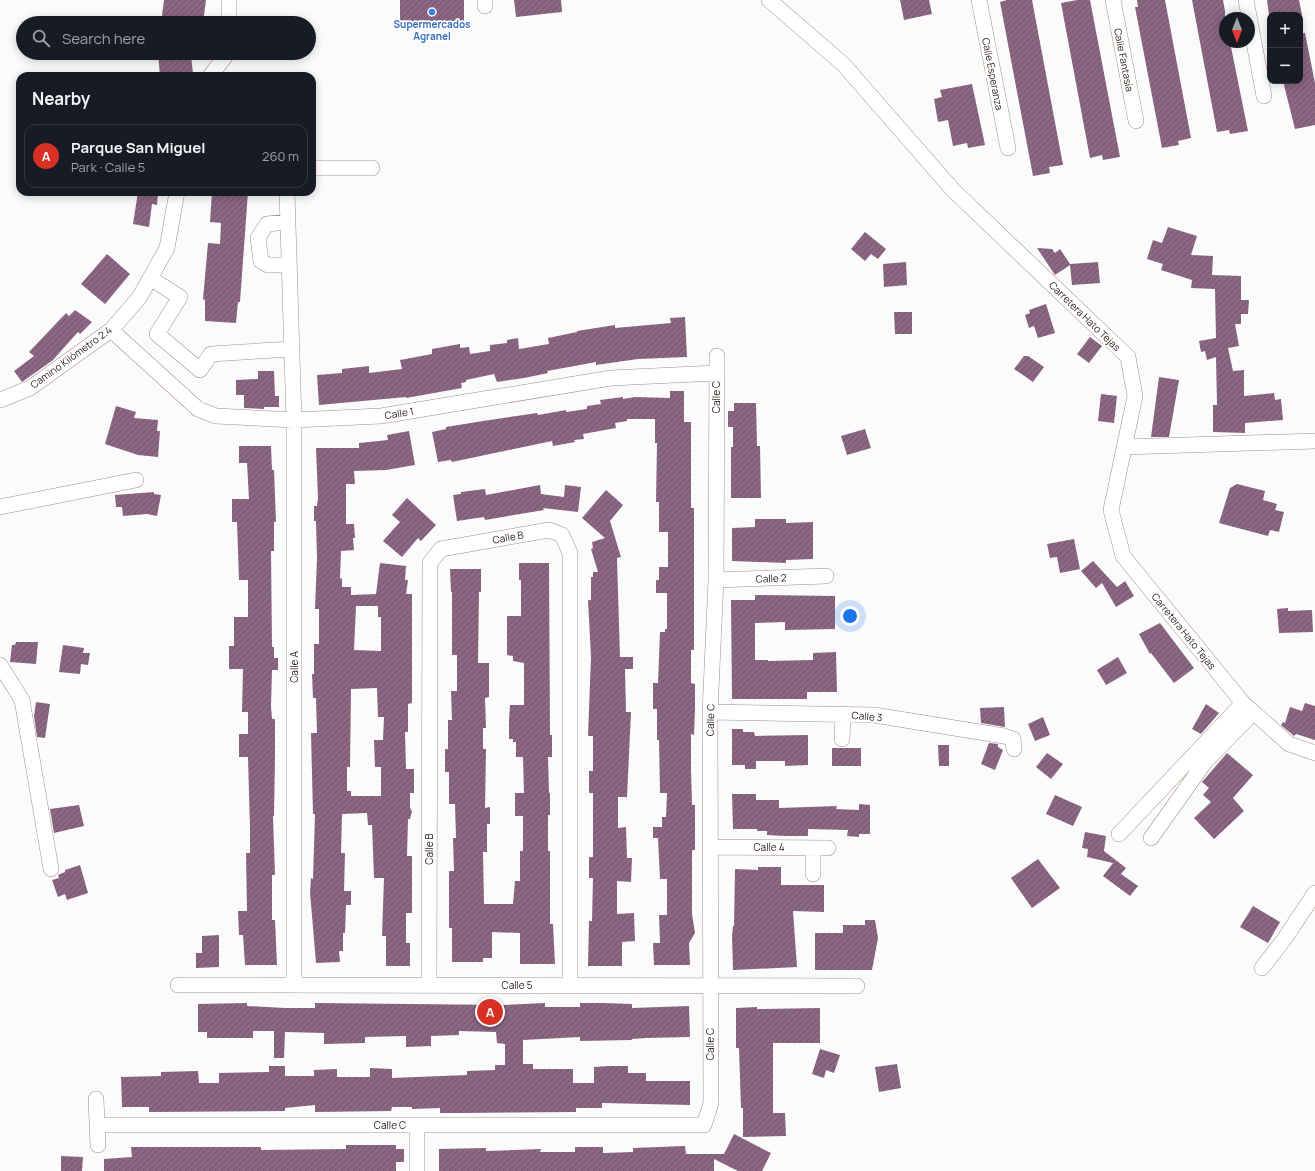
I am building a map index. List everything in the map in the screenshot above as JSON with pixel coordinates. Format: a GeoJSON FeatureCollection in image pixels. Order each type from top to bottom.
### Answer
{"type":"FeatureCollection","features":[{"type":"Feature","properties":{"kind":"street"},"geometry":{"type":"LineString","coordinates":[[229,0],[229,16]]}},
{"type":"Feature","properties":{"kind":"street","name":"Carretera Hato Tejas"},"geometry":{"type":"LineString","coordinates":[[769,0],[843,64],[953,190],[1128,357],[1135,396],[1111,510],[1123,556],[1248,708],[1289,744],[1315,753]]}},
{"type":"Feature","properties":{"kind":"street","name":"Calle Esperanza"},"geometry":{"type":"LineString","coordinates":[[979,0],[1008,148]]}},
{"type":"Feature","properties":{"kind":"street","name":"Calle Fantasía"},"geometry":{"type":"LineString","coordinates":[[1113,0],[1136,121]]}},
{"type":"Feature","properties":{"kind":"street"},"geometry":{"type":"LineString","coordinates":[[1246,0],[1264,96]]}},
{"type":"Feature","properties":{"kind":"street"},"geometry":{"type":"LineString","coordinates":[[213,72],[223,60]]}},
{"type":"Feature","properties":{"kind":"street"},"geometry":{"type":"LineString","coordinates":[[316,168],[372,168]]}},
{"type":"Feature","properties":{"kind":"street","name":"Camino Kilómetro 2.4"},"geometry":{"type":"LineString","coordinates":[[0,400],[30,388],[111,330],[139,298],[167,248],[175,196]]}},
{"type":"Feature","properties":{"kind":"street","name":"Calle A"},"geometry":{"type":"LineString","coordinates":[[287,196],[294,420],[294,986]]}},
{"type":"Feature","properties":{"kind":"street"},"geometry":{"type":"LineString","coordinates":[[287,222],[267,224],[258,238],[261,261],[268,265],[288,265]]}},
{"type":"Feature","properties":{"kind":"street"},"geometry":{"type":"LineString","coordinates":[[150,278],[180,298],[157,334],[200,370],[211,354],[292,348]]}},
{"type":"Feature","properties":{"kind":"street","name":"Calle 1"},"geometry":{"type":"LineString","coordinates":[[111,330],[198,409],[216,416],[294,420],[381,416],[611,378],[717,373]]}},
{"type":"Feature","properties":{"kind":"street","name":"Calle C"},"geometry":{"type":"LineString","coordinates":[[97,1125],[704,1125],[711,1103],[710,712],[716,580],[717,356]]}},
{"type":"Feature","properties":{"kind":"street"},"geometry":{"type":"LineString","coordinates":[[1124,447],[1315,441]]}},
{"type":"Feature","properties":{"kind":"street"},"geometry":{"type":"LineString","coordinates":[[0,506],[136,480]]}},
{"type":"Feature","properties":{"kind":"street","name":"Calle B"},"geometry":{"type":"LineString","coordinates":[[429,985],[430,563],[441,549],[549,530],[562,534],[570,553],[570,986]]}},
{"type":"Feature","properties":{"kind":"street","name":"Calle 2"},"geometry":{"type":"LineString","coordinates":[[716,580],[826,576]]}},
{"type":"Feature","properties":{"kind":"street"},"geometry":{"type":"LineString","coordinates":[[0,665],[22,700],[51,869]]}},
{"type":"Feature","properties":{"kind":"street"},"geometry":{"type":"LineString","coordinates":[[1119,834],[1248,708]]}},
{"type":"Feature","properties":{"kind":"street"},"geometry":{"type":"LineString","coordinates":[[1151,838],[1205,762],[1248,708]]}},
{"type":"Feature","properties":{"kind":"street","name":"Calle 3"},"geometry":{"type":"LineString","coordinates":[[710,712],[874,715],[1004,736],[1012,739],[1014,749]]}},
{"type":"Feature","properties":{"kind":"street"},"geometry":{"type":"LineString","coordinates":[[842,739],[843,714]]}},
{"type":"Feature","properties":{"kind":"street","name":"Calle 4"},"geometry":{"type":"LineString","coordinates":[[710,847],[828,848]]}},
{"type":"Feature","properties":{"kind":"street"},"geometry":{"type":"LineString","coordinates":[[813,848],[813,874]]}},
{"type":"Feature","properties":{"kind":"street"},"geometry":{"type":"LineString","coordinates":[[1262,968],[1285,938],[1315,893]]}},
{"type":"Feature","properties":{"kind":"street","name":"Calle 5"},"geometry":{"type":"LineString","coordinates":[[178,985],[857,986]]}},
{"type":"Feature","properties":{"kind":"street"},"geometry":{"type":"LineString","coordinates":[[96,1099],[98,1145]]}},
{"type":"Feature","properties":{"kind":"street"},"geometry":{"type":"LineString","coordinates":[[417,1125],[417,1171]]}},
{"type":"Feature","properties":{"kind":"building"},"geometry":{"type":"Polygon","coordinates":[[[164,0],[206,0],[204,16],[162,16],[164,0]]]}},
{"type":"Feature","properties":{"kind":"building","name":"Supermercados Agranel"},"geometry":{"type":"Polygon","coordinates":[[[400,0],[464,0],[464,25],[400,26],[400,0]]]}},
{"type":"Feature","properties":{"kind":"building"},"geometry":{"type":"Polygon","coordinates":[[[514,0],[561,0],[562,12],[516,17],[514,0]]]}},
{"type":"Feature","properties":{"kind":"building"},"geometry":{"type":"Polygon","coordinates":[[[900,0],[929,0],[932,14],[904,20],[900,0]]]}},
{"type":"Feature","properties":{"kind":"building"},"geometry":{"type":"Polygon","coordinates":[[[1007,0],[1032,0],[1063,165],[1049,167],[1050,173],[1033,176],[1000,2],[1007,0]]]}},
{"type":"Feature","properties":{"kind":"building"},"geometry":{"type":"Polygon","coordinates":[[[1077,0],[1090,0],[1120,157],[1103,160],[1102,155],[1090,158],[1061,3],[1077,0]]]}},
{"type":"Feature","properties":{"kind":"building"},"geometry":{"type":"Polygon","coordinates":[[[1137,0],[1165,0],[1191,138],[1178,141],[1179,145],[1162,148],[1135,7],[1138,7],[1137,0]]]}},
{"type":"Feature","properties":{"kind":"building"},"geometry":{"type":"Polygon","coordinates":[[[1192,0],[1223,0],[1225,12],[1219,12],[1219,48],[1231,48],[1248,131],[1230,134],[1229,130],[1217,132],[1192,0]]]}},
{"type":"Feature","properties":{"kind":"building"},"geometry":{"type":"Polygon","coordinates":[[[1267,0],[1299,0],[1301,12],[1269,12],[1267,0]]]}},
{"type":"Feature","properties":{"kind":"building"},"geometry":{"type":"Polygon","coordinates":[[[1303,33],[1305,33],[1315,83],[1315,125],[1295,129],[1284,84],[1303,84],[1303,33]]]}},
{"type":"Feature","properties":{"kind":"building"},"geometry":{"type":"Polygon","coordinates":[[[159,60],[191,60],[193,72],[160,72],[159,60]]]}},
{"type":"Feature","properties":{"kind":"building"},"geometry":{"type":"Polygon","coordinates":[[[972,84],[985,145],[968,148],[967,143],[953,146],[948,120],[938,122],[934,99],[942,97],[940,90],[972,84]]]}},
{"type":"Feature","properties":{"kind":"building"},"geometry":{"type":"Polygon","coordinates":[[[137,196],[158,196],[157,205],[152,204],[149,227],[133,224],[137,196]]]}},
{"type":"Feature","properties":{"kind":"building"},"geometry":{"type":"Polygon","coordinates":[[[212,196],[248,196],[240,302],[238,302],[236,323],[205,321],[205,300],[203,299],[208,243],[220,244],[221,223],[210,222],[212,196]]]}},
{"type":"Feature","properties":{"kind":"building"},"geometry":{"type":"Polygon","coordinates":[[[1168,227],[1197,236],[1191,255],[1213,256],[1212,275],[1241,276],[1241,300],[1249,300],[1248,314],[1241,314],[1241,324],[1235,324],[1239,346],[1228,348],[1233,371],[1244,370],[1244,396],[1274,393],[1275,400],[1281,399],[1283,420],[1245,423],[1245,433],[1213,432],[1213,405],[1217,405],[1216,357],[1207,360],[1205,351],[1201,352],[1199,341],[1216,338],[1215,289],[1191,288],[1192,280],[1161,270],[1163,264],[1147,259],[1153,240],[1162,243],[1168,227]]]}},
{"type":"Feature","properties":{"kind":"building"},"geometry":{"type":"Polygon","coordinates":[[[865,232],[886,249],[878,259],[871,254],[865,261],[851,249],[865,232]]]}},
{"type":"Feature","properties":{"kind":"building"},"geometry":{"type":"Polygon","coordinates":[[[1037,248],[1052,249],[1055,253],[1060,249],[1070,264],[1098,262],[1100,283],[1072,285],[1070,265],[1055,275],[1037,248]]]}},
{"type":"Feature","properties":{"kind":"building"},"geometry":{"type":"Polygon","coordinates":[[[107,254],[130,274],[105,304],[81,284],[107,254]]]}},
{"type":"Feature","properties":{"kind":"building"},"geometry":{"type":"Polygon","coordinates":[[[906,262],[907,285],[884,287],[883,264],[906,262]]]}},
{"type":"Feature","properties":{"kind":"building"},"geometry":{"type":"Polygon","coordinates":[[[1046,304],[1055,333],[1038,338],[1034,326],[1029,328],[1025,315],[1030,313],[1029,310],[1046,304]]]}},
{"type":"Feature","properties":{"kind":"building"},"geometry":{"type":"Polygon","coordinates":[[[75,310],[92,322],[80,334],[78,332],[53,360],[22,382],[14,371],[34,356],[29,352],[66,313],[69,316],[75,310]]]}},
{"type":"Feature","properties":{"kind":"building"},"geometry":{"type":"Polygon","coordinates":[[[894,312],[912,312],[912,334],[895,334],[894,312]]]}},
{"type":"Feature","properties":{"kind":"building"},"geometry":{"type":"Polygon","coordinates":[[[685,317],[687,357],[638,359],[596,365],[596,362],[547,371],[548,373],[524,378],[497,382],[494,374],[466,380],[466,382],[461,383],[462,388],[406,398],[319,405],[317,375],[342,373],[342,369],[369,366],[369,373],[402,369],[400,360],[432,354],[432,349],[460,344],[460,348],[469,347],[470,354],[490,351],[490,345],[507,343],[507,340],[518,338],[519,349],[549,344],[548,338],[577,331],[615,325],[615,328],[671,323],[670,318],[685,317]]]}},
{"type":"Feature","properties":{"kind":"building"},"geometry":{"type":"Polygon","coordinates":[[[1090,337],[1102,346],[1089,363],[1077,354],[1090,337]]]}},
{"type":"Feature","properties":{"kind":"building"},"geometry":{"type":"Polygon","coordinates":[[[1024,356],[1028,356],[1044,367],[1033,382],[1014,369],[1024,356]]]}},
{"type":"Feature","properties":{"kind":"building"},"geometry":{"type":"Polygon","coordinates":[[[258,371],[274,371],[275,396],[279,396],[279,407],[264,407],[264,409],[244,408],[244,395],[236,395],[236,380],[258,379],[258,371]]]}},
{"type":"Feature","properties":{"kind":"building"},"geometry":{"type":"Polygon","coordinates":[[[1159,377],[1179,380],[1169,437],[1151,437],[1159,377]]]}},
{"type":"Feature","properties":{"kind":"building"},"geometry":{"type":"Polygon","coordinates":[[[670,391],[684,391],[684,422],[691,422],[691,508],[694,508],[694,650],[691,650],[691,683],[695,684],[695,709],[694,735],[691,734],[691,770],[692,805],[695,805],[695,850],[692,850],[692,914],[695,933],[689,943],[690,965],[654,965],[653,943],[660,943],[659,915],[667,915],[667,879],[660,879],[658,838],[653,838],[653,827],[662,827],[662,817],[666,817],[667,793],[660,793],[659,740],[657,740],[657,709],[653,709],[653,683],[658,683],[660,632],[665,632],[665,629],[667,629],[667,593],[656,593],[656,580],[659,580],[659,567],[668,567],[668,532],[659,532],[659,502],[656,502],[657,443],[655,443],[655,419],[627,419],[627,421],[615,423],[616,428],[583,434],[584,439],[574,440],[575,442],[553,446],[552,441],[452,462],[451,460],[438,462],[432,432],[446,429],[446,427],[483,421],[537,413],[538,415],[566,410],[566,412],[587,409],[587,406],[601,404],[600,400],[623,397],[623,399],[635,397],[670,398],[670,391]]]}},
{"type":"Feature","properties":{"kind":"building"},"geometry":{"type":"Polygon","coordinates":[[[1101,394],[1117,396],[1114,423],[1098,421],[1101,394]]]}},
{"type":"Feature","properties":{"kind":"building"},"geometry":{"type":"Polygon","coordinates":[[[734,403],[756,403],[757,446],[760,446],[761,498],[731,498],[731,447],[733,447],[733,427],[728,427],[728,411],[734,411],[734,403]]]}},
{"type":"Feature","properties":{"kind":"building"},"geometry":{"type":"Polygon","coordinates":[[[116,406],[136,412],[134,418],[158,420],[157,431],[160,431],[158,457],[138,455],[105,444],[116,406]]]}},
{"type":"Feature","properties":{"kind":"building"},"geometry":{"type":"Polygon","coordinates":[[[865,429],[871,448],[847,455],[841,436],[865,429]]]}},
{"type":"Feature","properties":{"kind":"building"},"geometry":{"type":"Polygon","coordinates":[[[409,431],[415,465],[386,470],[354,471],[355,484],[346,484],[346,524],[354,524],[354,550],[341,551],[340,579],[342,578],[342,587],[351,587],[351,595],[376,594],[380,563],[406,566],[405,580],[408,580],[406,594],[412,594],[412,703],[408,704],[408,732],[405,732],[406,769],[414,769],[414,793],[410,793],[410,808],[412,811],[410,819],[408,819],[407,856],[412,856],[412,913],[406,913],[406,943],[410,943],[410,966],[386,966],[386,936],[382,936],[384,878],[374,878],[372,825],[368,825],[367,813],[342,814],[341,853],[345,853],[344,891],[351,891],[351,905],[346,905],[343,951],[339,951],[340,962],[316,963],[310,892],[311,878],[313,879],[315,814],[313,814],[311,733],[317,733],[316,698],[313,698],[312,674],[314,674],[314,644],[319,644],[319,609],[315,609],[317,558],[314,506],[317,506],[318,498],[316,448],[359,448],[359,443],[388,440],[387,435],[409,431]],[[356,606],[354,650],[381,651],[381,617],[378,617],[378,606],[356,606]],[[377,688],[351,689],[350,767],[347,767],[347,791],[351,791],[351,796],[381,796],[381,767],[375,767],[374,740],[383,740],[384,717],[378,717],[377,688]]]}},
{"type":"Feature","properties":{"kind":"building"},"geometry":{"type":"Polygon","coordinates":[[[239,446],[271,446],[272,470],[274,470],[276,522],[274,522],[274,551],[271,551],[272,647],[274,647],[274,658],[278,658],[278,670],[272,670],[271,706],[272,719],[275,719],[273,816],[275,875],[272,875],[272,920],[275,920],[277,965],[245,965],[243,935],[239,935],[238,911],[247,911],[246,853],[250,853],[250,829],[248,757],[239,757],[239,734],[248,734],[248,712],[242,712],[243,669],[229,669],[229,646],[234,646],[234,617],[248,617],[248,580],[239,580],[237,522],[232,522],[232,499],[249,499],[247,463],[239,463],[239,446]]]}},
{"type":"Feature","properties":{"kind":"building"},"geometry":{"type":"Polygon","coordinates":[[[1237,484],[1265,491],[1263,500],[1277,504],[1275,510],[1284,512],[1279,532],[1270,530],[1268,536],[1219,523],[1230,488],[1237,484]]]}},
{"type":"Feature","properties":{"kind":"building"},"geometry":{"type":"Polygon","coordinates":[[[540,485],[541,494],[564,497],[565,485],[581,487],[578,512],[543,508],[544,510],[485,520],[484,517],[457,521],[453,495],[461,494],[461,492],[485,489],[486,495],[540,485]]]}},
{"type":"Feature","properties":{"kind":"building"},"geometry":{"type":"Polygon","coordinates":[[[606,490],[623,505],[610,521],[621,557],[617,558],[620,657],[633,657],[633,669],[625,669],[626,712],[631,712],[627,797],[618,797],[618,828],[626,827],[627,858],[632,858],[631,882],[617,881],[617,914],[634,913],[635,941],[622,942],[622,966],[588,966],[589,921],[592,921],[593,878],[589,878],[589,857],[593,857],[593,793],[589,793],[589,771],[593,771],[593,736],[588,736],[591,657],[588,600],[591,600],[591,577],[593,577],[593,572],[598,572],[591,549],[593,548],[592,542],[605,538],[582,518],[606,490]]]}},
{"type":"Feature","properties":{"kind":"building"},"geometry":{"type":"Polygon","coordinates":[[[154,492],[154,494],[161,495],[157,516],[147,514],[123,516],[122,507],[116,507],[115,495],[154,492]]]}},
{"type":"Feature","properties":{"kind":"building"},"geometry":{"type":"Polygon","coordinates":[[[407,498],[436,525],[421,541],[418,538],[402,557],[383,541],[400,522],[392,515],[407,498]]]}},
{"type":"Feature","properties":{"kind":"building"},"geometry":{"type":"Polygon","coordinates":[[[755,519],[786,519],[786,523],[813,522],[813,559],[786,560],[786,563],[732,561],[732,528],[755,527],[755,519]]]}},
{"type":"Feature","properties":{"kind":"building"},"geometry":{"type":"Polygon","coordinates":[[[1074,539],[1080,569],[1060,573],[1057,557],[1050,558],[1047,544],[1074,539]]]}},
{"type":"Feature","properties":{"kind":"building"},"geometry":{"type":"Polygon","coordinates":[[[1093,561],[1117,587],[1125,581],[1134,596],[1116,607],[1102,583],[1096,588],[1081,571],[1093,561]]]}},
{"type":"Feature","properties":{"kind":"building"},"geometry":{"type":"Polygon","coordinates":[[[519,563],[549,563],[550,735],[552,735],[552,757],[548,757],[550,815],[548,815],[548,851],[550,851],[550,924],[553,924],[555,964],[520,964],[520,933],[492,932],[492,958],[483,958],[483,962],[452,962],[452,928],[449,928],[449,871],[454,871],[453,838],[456,838],[455,804],[449,804],[449,772],[445,772],[445,749],[448,749],[448,720],[452,720],[451,691],[457,691],[457,655],[452,655],[452,592],[450,569],[481,569],[481,592],[479,592],[478,663],[489,663],[489,697],[485,698],[486,728],[483,728],[483,749],[486,749],[485,808],[490,807],[490,824],[487,824],[487,852],[483,852],[484,904],[513,904],[515,881],[520,881],[520,851],[523,851],[523,816],[515,816],[515,793],[524,793],[523,757],[516,757],[516,742],[513,742],[513,739],[509,739],[509,720],[510,705],[524,705],[524,663],[513,661],[513,656],[507,655],[507,616],[521,616],[521,580],[519,580],[519,563]]]}},
{"type":"Feature","properties":{"kind":"building"},"geometry":{"type":"Polygon","coordinates":[[[755,595],[835,596],[835,629],[785,630],[785,622],[755,623],[755,660],[813,660],[813,653],[836,652],[837,692],[807,692],[807,699],[732,699],[731,600],[755,600],[755,595]]]}},
{"type":"Feature","properties":{"kind":"building"},"geometry":{"type":"Polygon","coordinates":[[[1288,608],[1288,611],[1312,610],[1313,632],[1279,633],[1277,609],[1288,608]]]}},
{"type":"Feature","properties":{"kind":"building"},"geometry":{"type":"Polygon","coordinates":[[[1160,623],[1194,668],[1174,683],[1151,653],[1150,654],[1139,634],[1160,623]]]}},
{"type":"Feature","properties":{"kind":"building"},"geometry":{"type":"Polygon","coordinates":[[[16,642],[38,642],[36,664],[10,662],[12,645],[15,645],[16,642]]]}},
{"type":"Feature","properties":{"kind":"building"},"geometry":{"type":"Polygon","coordinates":[[[63,645],[84,648],[83,653],[90,653],[88,665],[81,664],[80,674],[59,672],[63,645]]]}},
{"type":"Feature","properties":{"kind":"building"},"geometry":{"type":"Polygon","coordinates":[[[1118,657],[1127,673],[1106,685],[1097,670],[1118,657]]]}},
{"type":"Feature","properties":{"kind":"building"},"geometry":{"type":"Polygon","coordinates":[[[36,702],[50,704],[45,738],[37,737],[34,716],[36,702]]]}},
{"type":"Feature","properties":{"kind":"building"},"geometry":{"type":"Polygon","coordinates":[[[1305,703],[1315,706],[1315,740],[1296,734],[1294,736],[1281,725],[1283,722],[1285,723],[1290,707],[1302,711],[1305,703]]]}},
{"type":"Feature","properties":{"kind":"building"},"geometry":{"type":"Polygon","coordinates":[[[1206,704],[1219,713],[1201,734],[1192,729],[1206,704]]]}},
{"type":"Feature","properties":{"kind":"building"},"geometry":{"type":"Polygon","coordinates":[[[1004,707],[1005,727],[981,723],[980,708],[1004,707]]]}},
{"type":"Feature","properties":{"kind":"building"},"geometry":{"type":"Polygon","coordinates":[[[1043,717],[1050,735],[1035,741],[1028,724],[1043,717]]]}},
{"type":"Feature","properties":{"kind":"building"},"geometry":{"type":"Polygon","coordinates":[[[732,729],[743,729],[743,732],[754,732],[755,736],[808,735],[808,765],[785,766],[785,761],[756,761],[756,769],[745,769],[745,765],[732,765],[732,729]]]}},
{"type":"Feature","properties":{"kind":"building"},"geometry":{"type":"Polygon","coordinates":[[[989,743],[998,744],[998,747],[1003,750],[995,770],[981,764],[989,743]]]}},
{"type":"Feature","properties":{"kind":"building"},"geometry":{"type":"Polygon","coordinates":[[[938,745],[949,745],[949,766],[939,766],[938,745]]]}},
{"type":"Feature","properties":{"kind":"building"},"geometry":{"type":"Polygon","coordinates":[[[832,748],[861,748],[861,766],[832,766],[832,748]]]}},
{"type":"Feature","properties":{"kind":"building"},"geometry":{"type":"Polygon","coordinates":[[[1047,753],[1063,764],[1051,779],[1036,767],[1047,753]]]}},
{"type":"Feature","properties":{"kind":"building"},"geometry":{"type":"Polygon","coordinates":[[[1227,753],[1253,775],[1233,798],[1244,811],[1214,839],[1194,818],[1211,802],[1203,795],[1209,788],[1202,782],[1227,753]]]}},
{"type":"Feature","properties":{"kind":"building"},"geometry":{"type":"Polygon","coordinates":[[[732,794],[756,794],[756,800],[779,800],[779,808],[837,806],[836,809],[859,810],[859,804],[870,805],[870,834],[859,834],[859,837],[847,836],[848,830],[808,829],[808,836],[786,836],[767,835],[767,831],[757,831],[757,829],[733,829],[732,794]]]}},
{"type":"Feature","properties":{"kind":"building"},"geometry":{"type":"Polygon","coordinates":[[[1055,795],[1082,807],[1073,826],[1046,814],[1055,795]]]}},
{"type":"Feature","properties":{"kind":"building"},"geometry":{"type":"Polygon","coordinates":[[[79,805],[84,826],[54,833],[50,809],[79,805]]]}},
{"type":"Feature","properties":{"kind":"building"},"geometry":{"type":"Polygon","coordinates":[[[1085,832],[1106,836],[1104,851],[1126,868],[1121,874],[1138,886],[1130,896],[1103,876],[1113,863],[1087,857],[1088,849],[1082,848],[1085,832]]]}},
{"type":"Feature","properties":{"kind":"building"},"geometry":{"type":"Polygon","coordinates":[[[1038,859],[1060,888],[1032,908],[1011,878],[1038,859]]]}},
{"type":"Feature","properties":{"kind":"building"},"geometry":{"type":"Polygon","coordinates":[[[80,865],[88,893],[67,900],[65,894],[58,897],[52,880],[59,878],[58,875],[65,872],[65,870],[80,865]]]}},
{"type":"Feature","properties":{"kind":"building"},"geometry":{"type":"Polygon","coordinates":[[[758,867],[781,867],[781,885],[824,885],[824,912],[793,911],[797,967],[733,970],[732,936],[734,926],[735,869],[758,870],[758,867]]]}},
{"type":"Feature","properties":{"kind":"building"},"geometry":{"type":"Polygon","coordinates":[[[1253,906],[1280,922],[1268,943],[1240,927],[1253,906]]]}},
{"type":"Feature","properties":{"kind":"building"},"geometry":{"type":"Polygon","coordinates":[[[865,920],[875,920],[878,938],[872,970],[815,970],[815,933],[843,933],[843,925],[865,925],[865,920]]]}},
{"type":"Feature","properties":{"kind":"building"},"geometry":{"type":"Polygon","coordinates":[[[219,935],[219,967],[196,968],[196,953],[202,953],[202,936],[219,935]]]}},
{"type":"Feature","properties":{"kind":"building"},"geometry":{"type":"Polygon","coordinates":[[[247,1003],[247,1006],[285,1008],[315,1008],[315,1003],[503,1005],[545,1003],[545,1007],[580,1007],[580,1003],[603,1003],[632,1004],[632,1008],[689,1006],[690,1037],[580,1041],[580,1037],[523,1040],[523,1064],[533,1064],[533,1069],[573,1069],[573,1083],[594,1083],[594,1067],[609,1066],[628,1066],[628,1073],[646,1073],[646,1081],[690,1081],[690,1105],[602,1103],[602,1108],[576,1108],[576,1112],[463,1113],[440,1113],[440,1108],[412,1109],[412,1107],[392,1107],[391,1111],[315,1112],[315,1105],[285,1108],[285,1111],[149,1112],[149,1107],[122,1107],[121,1077],[161,1076],[161,1072],[198,1071],[199,1083],[219,1083],[219,1073],[269,1072],[269,1066],[285,1066],[285,1076],[314,1076],[314,1070],[337,1069],[337,1077],[370,1077],[370,1068],[392,1069],[392,1078],[467,1075],[467,1071],[495,1070],[495,1065],[505,1065],[505,1044],[497,1043],[496,1032],[459,1031],[459,1035],[431,1036],[431,1046],[406,1047],[406,1036],[365,1037],[365,1043],[324,1044],[324,1033],[285,1032],[284,1058],[274,1058],[274,1031],[253,1031],[253,1038],[207,1038],[207,1032],[198,1032],[198,1004],[247,1003]]]}},
{"type":"Feature","properties":{"kind":"building"},"geometry":{"type":"Polygon","coordinates":[[[757,1007],[757,1009],[820,1008],[820,1043],[773,1043],[773,1113],[785,1113],[786,1136],[743,1137],[743,1108],[741,1108],[739,1048],[736,1048],[736,1008],[757,1007]]]}},
{"type":"Feature","properties":{"kind":"building"},"geometry":{"type":"Polygon","coordinates":[[[820,1049],[840,1055],[834,1073],[826,1070],[824,1078],[812,1074],[820,1049]]]}},
{"type":"Feature","properties":{"kind":"building"},"geometry":{"type":"Polygon","coordinates":[[[897,1064],[901,1088],[879,1092],[875,1067],[897,1064]]]}},
{"type":"Feature","properties":{"kind":"building"},"geometry":{"type":"Polygon","coordinates":[[[734,1134],[771,1153],[762,1171],[738,1171],[714,1159],[714,1171],[439,1171],[439,1149],[486,1148],[486,1151],[541,1149],[540,1152],[575,1152],[575,1147],[603,1147],[603,1153],[633,1152],[633,1148],[685,1146],[686,1154],[724,1154],[734,1134]]]}},
{"type":"Feature","properties":{"kind":"building"},"geometry":{"type":"Polygon","coordinates":[[[346,1145],[396,1145],[396,1149],[404,1149],[404,1162],[396,1162],[396,1171],[104,1171],[104,1159],[132,1157],[131,1147],[261,1147],[261,1150],[346,1149],[346,1145]]]}},
{"type":"Feature","properties":{"kind":"building"},"geometry":{"type":"Polygon","coordinates":[[[61,1156],[83,1157],[82,1171],[61,1171],[61,1156]]]}},
{"type":"Feature","properties":{"kind":"place","name":"Supermercados Agranel"},"geometry":{"type":"Point","coordinates":[432,12]}},
{"type":"Feature","properties":{"kind":"place","name":"Parque San Miguel"},"geometry":{"type":"Point","coordinates":[490,1012]}}]}
